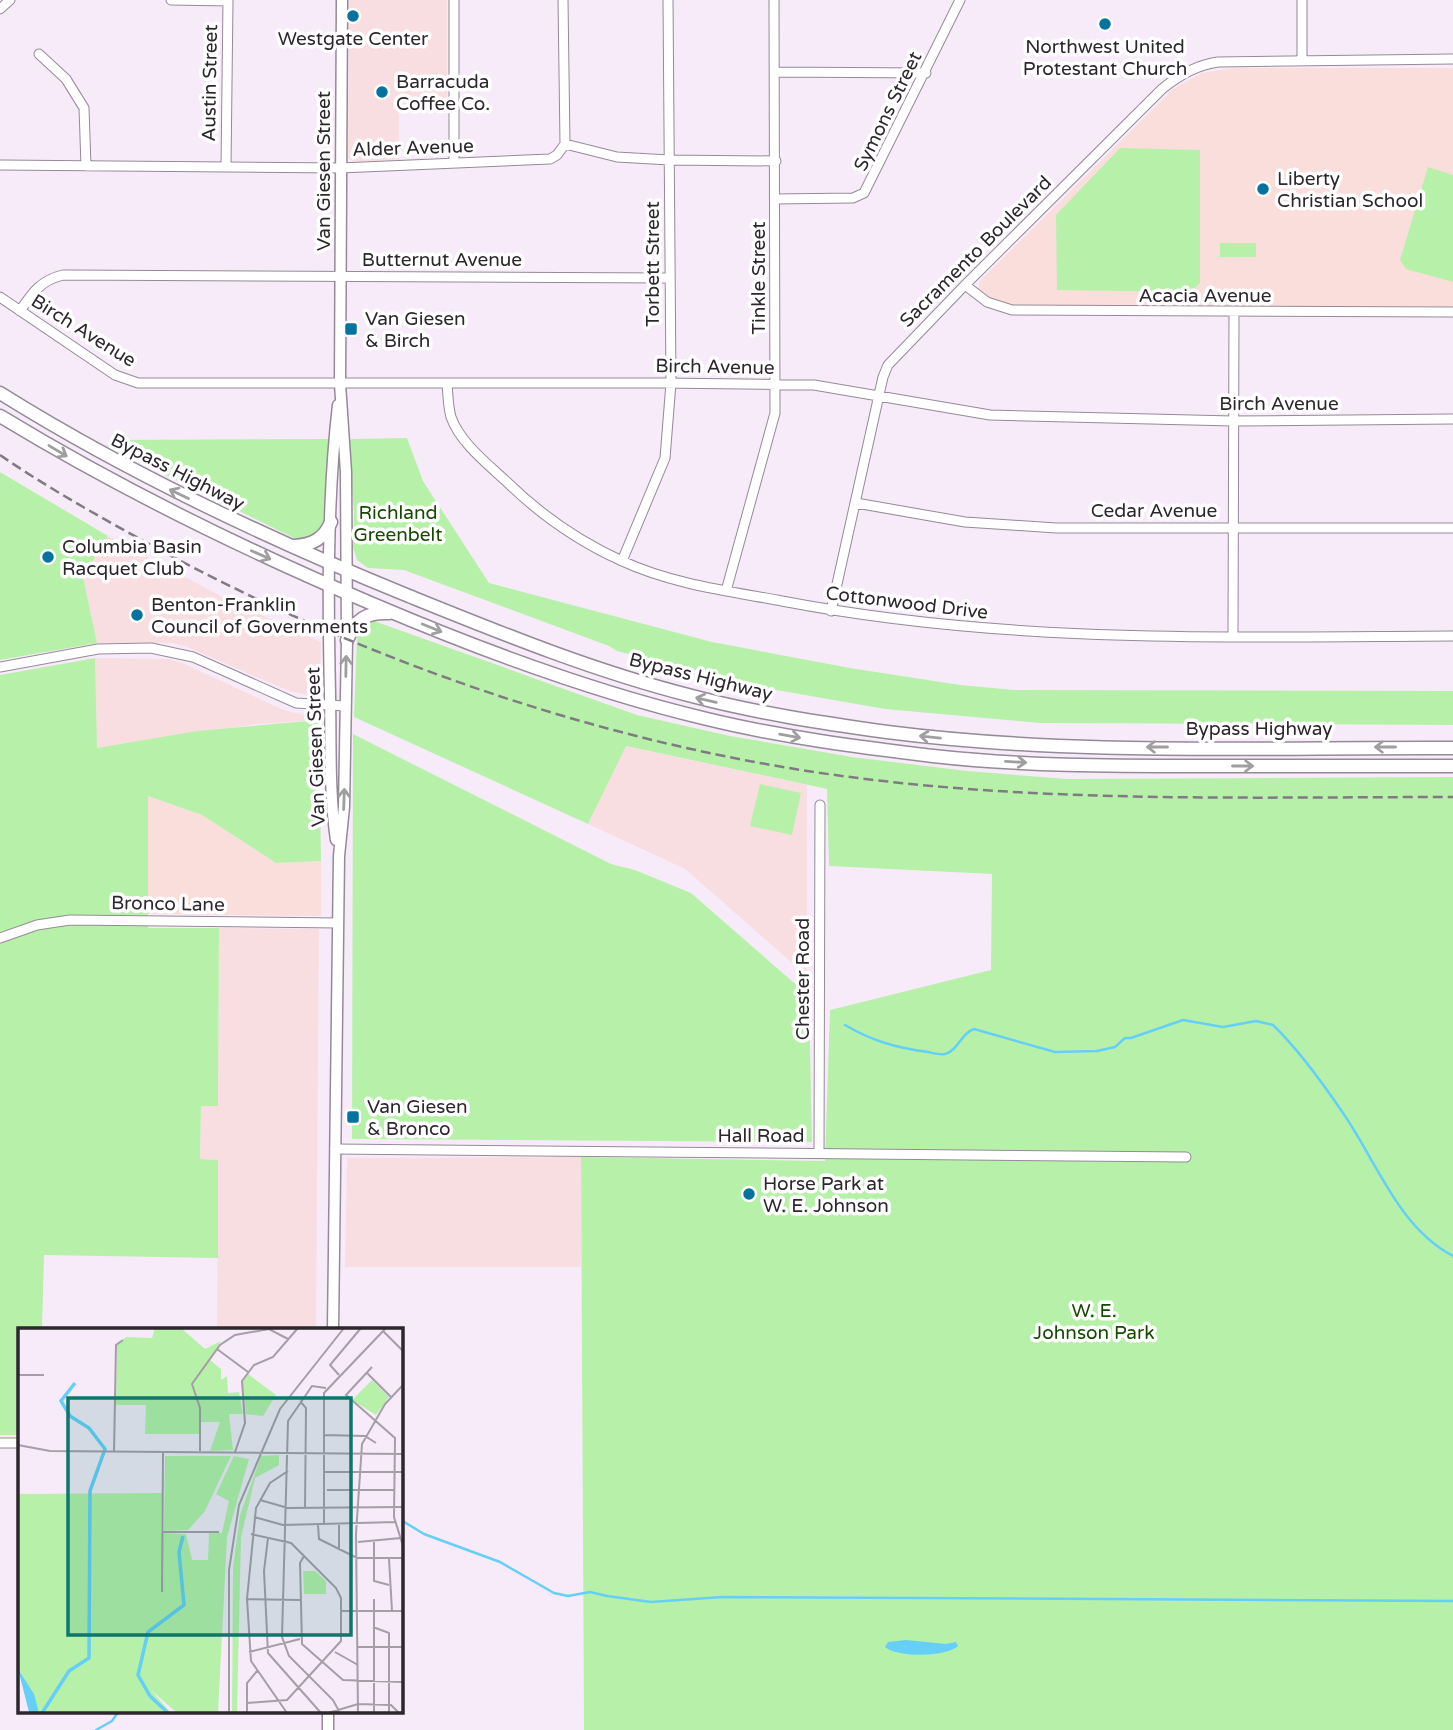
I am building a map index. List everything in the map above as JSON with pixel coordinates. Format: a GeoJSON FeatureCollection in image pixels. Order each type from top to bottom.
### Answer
{"type":"FeatureCollection","features":[{"type":"Feature","properties":{"kind":"highway","name":"Bypass Highway"},"geometry":{"type":"LineString","coordinates":[[0,393],[115,461],[330,564],[531,644],[617,674],[726,705],[846,726],[943,738],[1050,746],[1453,747]]}},
{"type":"Feature","properties":{"kind":"highway","name":"Bypass Highway"},"geometry":{"type":"LineString","coordinates":[[0,416],[91,471],[158,506],[346,593],[494,653],[611,693],[708,720],[817,740],[937,756],[1068,765],[1453,766]]}},
{"type":"Feature","properties":{"kind":"highway"},"geometry":{"type":"LineString","coordinates":[[289,546],[309,545],[317,541],[328,530],[331,522]]}},
{"type":"Feature","properties":{"kind":"highway"},"geometry":{"type":"LineString","coordinates":[[346,640],[356,622],[363,616],[372,613],[396,614]]}},
{"type":"Feature","properties":{"kind":"main road","name":"Van Giesen Street"},"geometry":{"type":"LineString","coordinates":[[339,856],[331,806],[329,585],[334,447],[340,384],[342,0]]}},
{"type":"Feature","properties":{"kind":"main road","name":"Van Giesen Street"},"geometry":{"type":"LineString","coordinates":[[332,1328],[339,856],[344,807],[346,640],[346,454],[340,384]]}},
{"type":"Feature","properties":{"kind":"main road"},"geometry":{"type":"LineString","coordinates":[[328,1712],[328,1730]]}},
{"type":"Feature","properties":{"kind":"street"},"geometry":{"type":"LineString","coordinates":[[0,9],[9,0]]}},
{"type":"Feature","properties":{"kind":"street"},"geometry":{"type":"LineString","coordinates":[[171,0],[228,1]]}},
{"type":"Feature","properties":{"kind":"street"},"geometry":{"type":"LineString","coordinates":[[454,0],[454,163]]}},
{"type":"Feature","properties":{"kind":"street"},"geometry":{"type":"LineString","coordinates":[[564,0],[565,144],[617,157],[776,160]]}},
{"type":"Feature","properties":{"kind":"street","name":"Torbett Street"},"geometry":{"type":"LineString","coordinates":[[622,561],[665,458],[671,383],[668,278],[668,0]]}},
{"type":"Feature","properties":{"kind":"street","name":"Tinkle Street"},"geometry":{"type":"LineString","coordinates":[[726,591],[775,413],[774,0]]}},
{"type":"Feature","properties":{"kind":"street","name":"Symons Street"},"geometry":{"type":"LineString","coordinates":[[775,199],[853,198],[864,193],[960,0]]}},
{"type":"Feature","properties":{"kind":"street"},"geometry":{"type":"LineString","coordinates":[[1302,0],[1302,60]]}},
{"type":"Feature","properties":{"kind":"street","name":"Austin Street"},"geometry":{"type":"LineString","coordinates":[[226,167],[228,1]]}},
{"type":"Feature","properties":{"kind":"street"},"geometry":{"type":"LineString","coordinates":[[39,54],[66,79],[84,108],[86,166]]}},
{"type":"Feature","properties":{"kind":"street","name":"Sacramento Boulevard"},"geometry":{"type":"LineString","coordinates":[[831,611],[888,365],[1162,89],[1199,66],[1218,62],[1453,59]]}},
{"type":"Feature","properties":{"kind":"street"},"geometry":{"type":"LineString","coordinates":[[775,72],[926,73]]}},
{"type":"Feature","properties":{"kind":"street","name":"Alder Avenue"},"geometry":{"type":"LineString","coordinates":[[0,165],[340,168],[550,159],[557,155],[565,144]]}},
{"type":"Feature","properties":{"kind":"street","name":"Butternut Avenue"},"geometry":{"type":"LineString","coordinates":[[20,311],[35,288],[51,278],[63,275],[668,278]]}},
{"type":"Feature","properties":{"kind":"street","name":"Acacia Avenue"},"geometry":{"type":"LineString","coordinates":[[965,285],[987,302],[1012,310],[1453,313]]}},
{"type":"Feature","properties":{"kind":"street","name":"Birch Avenue"},"geometry":{"type":"LineString","coordinates":[[0,297],[115,375],[138,383],[776,384],[820,386],[990,415],[1233,421],[1453,419]]}},
{"type":"Feature","properties":{"kind":"street"},"geometry":{"type":"LineString","coordinates":[[1233,637],[1234,313]]}},
{"type":"Feature","properties":{"kind":"street","name":"Cottonwood Drive"},"geometry":{"type":"LineString","coordinates":[[447,384],[451,417],[462,436],[485,462],[540,511],[581,539],[622,561],[676,580],[831,611],[991,630],[1084,635],[1233,637],[1453,636]]}},
{"type":"Feature","properties":{"kind":"street","name":"Cedar Avenue"},"geometry":{"type":"LineString","coordinates":[[856,503],[965,523],[1056,528],[1453,528]]}},
{"type":"Feature","properties":{"kind":"street"},"geometry":{"type":"LineString","coordinates":[[0,667],[98,649],[161,650],[193,657],[292,702],[345,706]]}},
{"type":"Feature","properties":{"kind":"street","name":"Chester Road"},"geometry":{"type":"LineString","coordinates":[[819,1153],[820,806]]}},
{"type":"Feature","properties":{"kind":"street","name":"Bronco Lane"},"geometry":{"type":"LineString","coordinates":[[0,938],[37,925],[70,920],[338,923]]}},
{"type":"Feature","properties":{"kind":"street","name":"Hall Road"},"geometry":{"type":"LineString","coordinates":[[335,1149],[1186,1157]]}},
{"type":"Feature","properties":{"kind":"street"},"geometry":{"type":"LineString","coordinates":[[0,1443],[18,1443]]}},
{"type":"Feature","properties":{"kind":"shaded area","name":"Westgate Center"},"geometry":{"type":"Polygon","coordinates":[[[349,0],[447,0],[447,108],[399,108],[399,160],[354,162],[348,158],[349,0]]]}},
{"type":"Feature","properties":{"kind":"shaded area","name":"Liberty Christian School"},"geometry":{"type":"Polygon","coordinates":[[[1234,68],[1453,68],[1453,306],[1014,306],[991,299],[978,289],[980,281],[1173,89],[1202,73],[1234,68]]]}},
{"type":"Feature","properties":{"kind":"shaded area"},"geometry":{"type":"Polygon","coordinates":[[[108,536],[230,601],[321,642],[320,695],[289,691],[185,646],[172,643],[97,643],[83,577],[108,536]]]}},
{"type":"Feature","properties":{"kind":"shaded area"},"geometry":{"type":"Polygon","coordinates":[[[95,658],[168,659],[183,663],[279,708],[313,716],[319,720],[258,724],[96,748],[95,658]]]}},
{"type":"Feature","properties":{"kind":"shaded area"},"geometry":{"type":"Polygon","coordinates":[[[625,746],[807,785],[807,976],[685,869],[588,824],[625,746]]]}},
{"type":"Feature","properties":{"kind":"shaded area"},"geometry":{"type":"Polygon","coordinates":[[[148,796],[202,815],[276,863],[321,861],[321,916],[147,914],[148,796]]]}},
{"type":"Feature","properties":{"kind":"shaded area"},"geometry":{"type":"Polygon","coordinates":[[[219,928],[319,929],[316,1328],[217,1328],[218,1160],[200,1159],[201,1106],[218,1105],[219,928]]]}},
{"type":"Feature","properties":{"kind":"shaded area"},"geometry":{"type":"Polygon","coordinates":[[[581,1157],[581,1267],[345,1267],[347,1158],[581,1157]]]}},
{"type":"Feature","properties":{"kind":"green space"},"geometry":{"type":"Polygon","coordinates":[[[1120,148],[1200,150],[1200,283],[1190,292],[1057,290],[1056,215],[1120,148]]]}},
{"type":"Feature","properties":{"kind":"green space"},"geometry":{"type":"Polygon","coordinates":[[[1428,167],[1453,175],[1453,282],[1406,269],[1400,260],[1428,167]]]}},
{"type":"Feature","properties":{"kind":"green space"},"geometry":{"type":"Polygon","coordinates":[[[1220,243],[1256,243],[1256,257],[1220,257],[1220,243]]]}},
{"type":"Feature","properties":{"kind":"green space","name":"Richland Greenbelt"},"geometry":{"type":"Polygon","coordinates":[[[407,438],[423,481],[489,583],[712,642],[960,685],[1014,690],[1453,691],[1453,725],[1040,723],[885,709],[725,681],[718,676],[617,651],[404,570],[368,568],[357,560],[353,547],[354,513],[348,441],[407,438]]]}},
{"type":"Feature","properties":{"kind":"green space"},"geometry":{"type":"Polygon","coordinates":[[[329,439],[323,525],[314,536],[298,540],[107,446],[111,440],[329,439]]]}},
{"type":"Feature","properties":{"kind":"green space","name":"Columbia Basin Racquet Club"},"geometry":{"type":"Polygon","coordinates":[[[0,472],[108,536],[83,577],[97,643],[0,660],[0,472]]]}},
{"type":"Feature","properties":{"kind":"green space","name":"W. E. Johnson Park"},"geometry":{"type":"Polygon","coordinates":[[[374,621],[637,715],[730,736],[852,757],[967,771],[1067,779],[1453,777],[1453,1730],[584,1730],[581,1157],[825,1161],[830,1010],[991,970],[992,874],[829,866],[827,789],[626,746],[588,824],[354,717],[357,637],[360,627],[374,621]]]}},
{"type":"Feature","properties":{"kind":"green space"},"geometry":{"type":"Polygon","coordinates":[[[95,658],[97,748],[197,731],[319,720],[321,861],[276,863],[202,815],[148,796],[148,928],[219,928],[218,1106],[201,1106],[200,1159],[218,1160],[218,1258],[44,1255],[42,1328],[18,1328],[18,1435],[0,1435],[0,675],[95,658]]]}},
{"type":"Feature","properties":{"kind":"green space"},"geometry":{"type":"Polygon","coordinates":[[[353,734],[611,864],[635,870],[691,893],[809,996],[812,1142],[352,1139],[353,734]]]}},
{"type":"Feature","properties":{"kind":"green space"},"geometry":{"type":"Polygon","coordinates":[[[760,784],[801,793],[792,835],[750,826],[760,784]]]}},
{"type":"Feature","properties":{"kind":"water"},"geometry":{"type":"Polygon","coordinates":[[[906,1640],[946,1644],[956,1642],[958,1646],[944,1652],[922,1655],[900,1653],[885,1647],[888,1642],[906,1640]]]}},
{"type":"Feature","properties":{"kind":"waterway"},"geometry":{"type":"LineString","coordinates":[[845,1025],[885,1043],[941,1054],[953,1049],[974,1029],[1055,1052],[1097,1051],[1115,1047],[1125,1038],[1183,1020],[1223,1027],[1256,1021],[1273,1025],[1336,1102],[1403,1211],[1434,1244],[1453,1256]]}},
{"type":"Feature","properties":{"kind":"waterway"},"geometry":{"type":"LineString","coordinates":[[402,1521],[424,1534],[500,1562],[554,1593],[568,1596],[590,1592],[651,1602],[722,1597],[1453,1601]]}},
{"type":"Feature","properties":{"kind":"waterway"},"geometry":{"type":"LineString","coordinates":[[96,1730],[112,1721],[118,1712]]}},
{"type":"Feature","properties":{"kind":"railway"},"geometry":{"type":"LineString","coordinates":[[0,455],[55,491],[151,545],[318,627],[494,694],[584,722],[675,745],[767,764],[858,778],[1006,792],[1230,798],[1453,797]]}},
{"type":"Feature","properties":{"kind":"place","name":"Westgate Center"},"geometry":{"type":"Point","coordinates":[353,16]}},
{"type":"Feature","properties":{"kind":"place","name":"Northwest United Protestant Church"},"geometry":{"type":"Point","coordinates":[1105,24]}},
{"type":"Feature","properties":{"kind":"place","name":"Barracuda Coffee Co."},"geometry":{"type":"Point","coordinates":[382,92]}},
{"type":"Feature","properties":{"kind":"place","name":"Liberty Christian School"},"geometry":{"type":"Point","coordinates":[1263,189]}},
{"type":"Feature","properties":{"kind":"place","name":"Van Giesen & Birch"},"geometry":{"type":"Point","coordinates":[351,329]}},
{"type":"Feature","properties":{"kind":"place","name":"Columbia Basin Racquet Club"},"geometry":{"type":"Point","coordinates":[48,557]}},
{"type":"Feature","properties":{"kind":"place","name":"Benton-Franklin Council of Governments"},"geometry":{"type":"Point","coordinates":[137,615]}},
{"type":"Feature","properties":{"kind":"place","name":"Van Giesen & Bronco"},"geometry":{"type":"Point","coordinates":[353,1117]}},
{"type":"Feature","properties":{"kind":"place","name":"Horse Park at W. E. Johnson"},"geometry":{"type":"Point","coordinates":[749,1194]}}]}
